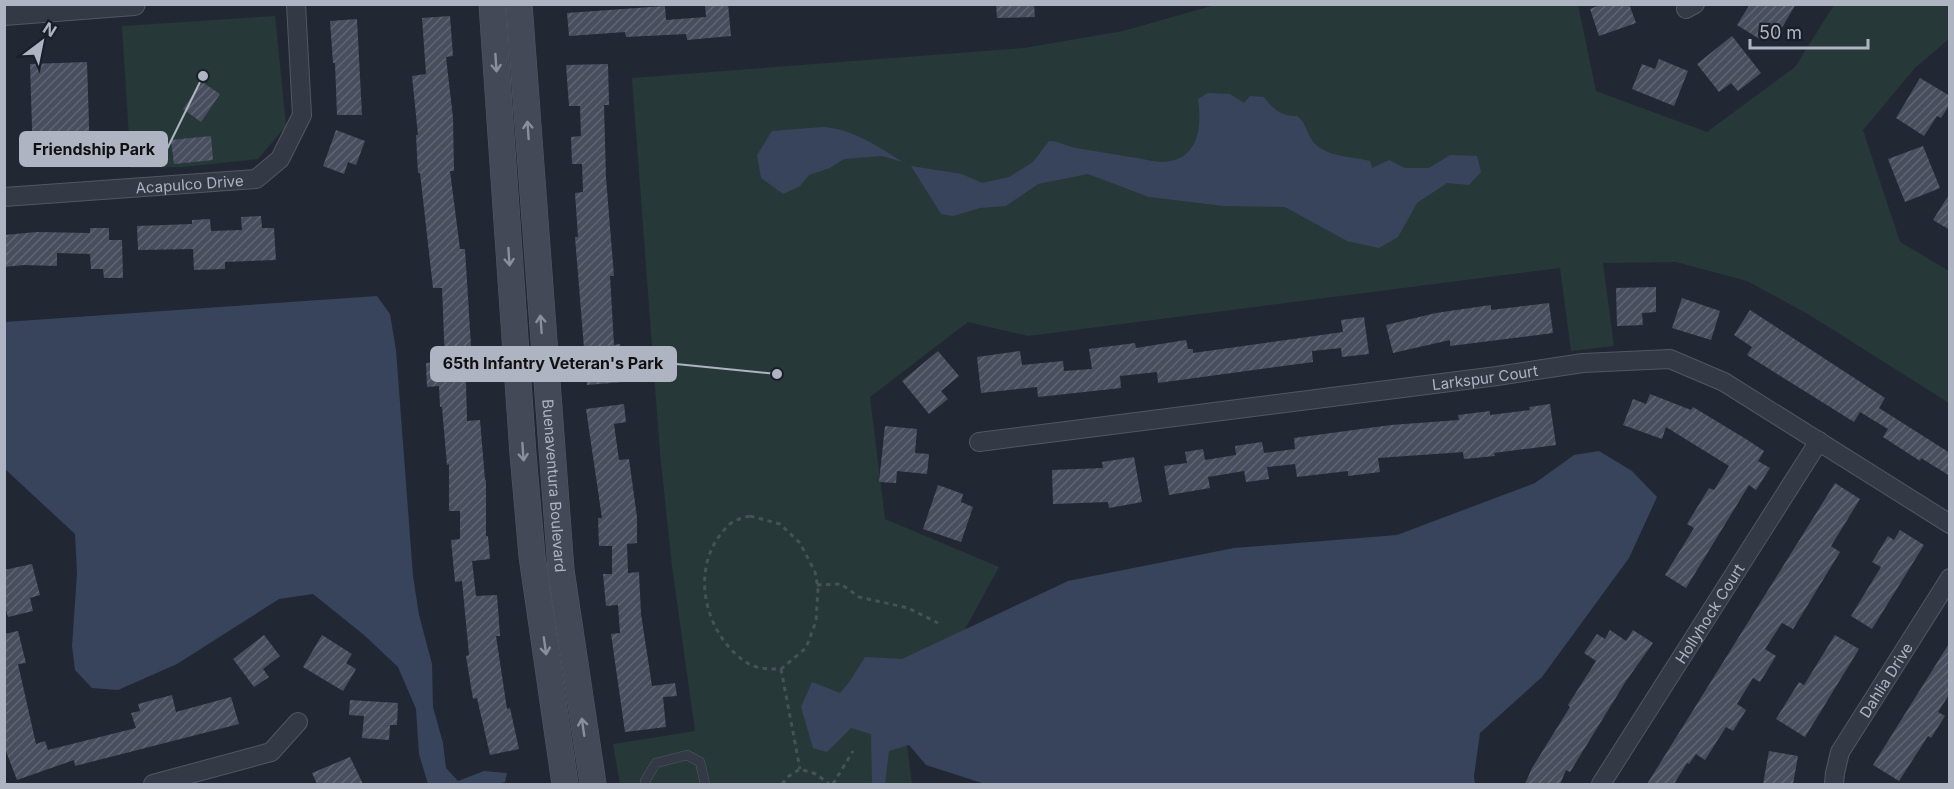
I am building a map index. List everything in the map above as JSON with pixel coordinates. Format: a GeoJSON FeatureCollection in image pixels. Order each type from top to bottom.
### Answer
{"type":"FeatureCollection","features":[{"type":"Feature","properties":{"kind":"main road","name":"Buenaventura Boulevard"},"geometry":{"type":"LineString","coordinates":[[492,4],[532,556],[565,784]]}},
{"type":"Feature","properties":{"kind":"main road","name":"Buenaventura Boulevard"},"geometry":{"type":"LineString","coordinates":[[519,4],[561,570],[592,784]]}},
{"type":"Feature","properties":{"kind":"street"},"geometry":{"type":"LineString","coordinates":[[4,14],[134,4]]}},
{"type":"Feature","properties":{"kind":"street","name":"Acapulco Drive"},"geometry":{"type":"LineString","coordinates":[[4,197],[256,179],[280,159],[302,115],[296,4]]}},
{"type":"Feature","properties":{"kind":"street","name":"Larkspur Court"},"geometry":{"type":"LineString","coordinates":[[979,442],[1583,363],[1670,359],[1724,382],[1950,524]]}},
{"type":"Feature","properties":{"kind":"street","name":"Hollyhock Court"},"geometry":{"type":"LineString","coordinates":[[1601,784],[1819,441]]}},
{"type":"Feature","properties":{"kind":"street","name":"Dahlia Drive"},"geometry":{"type":"LineString","coordinates":[[1834,784],[1840,752],[1950,578]]}},
{"type":"Feature","properties":{"kind":"street"},"geometry":{"type":"LineString","coordinates":[[162,783],[271,752],[298,722]]}},
{"type":"Feature","properties":{"kind":"lane"},"geometry":{"type":"LineString","coordinates":[[646,784],[645,781],[656,763],[687,755],[700,762],[705,784]]}},
{"type":"Feature","properties":{"kind":"path"},"geometry":{"type":"LineString","coordinates":[[750,516],[780,524],[800,543],[818,585],[816,621],[806,648],[781,669],[751,665],[729,648],[716,629],[705,604],[705,576],[711,550],[729,523],[750,516]]}},
{"type":"Feature","properties":{"kind":"path"},"geometry":{"type":"LineString","coordinates":[[818,585],[841,584],[860,597],[908,608],[938,623]]}},
{"type":"Feature","properties":{"kind":"path"},"geometry":{"type":"LineString","coordinates":[[781,669],[800,769]]}},
{"type":"Feature","properties":{"kind":"path"},"geometry":{"type":"LineString","coordinates":[[782,784],[800,769],[816,774],[831,784],[853,751]]}},
{"type":"Feature","properties":{"kind":"shaded area"},"geometry":{"type":"Polygon","coordinates":[[[1215,5],[1578,5],[1596,91],[1707,132],[1795,67],[1834,5],[1949,5],[1949,39],[1915,68],[1863,130],[1900,242],[1949,271],[1949,403],[1808,314],[1747,281],[1676,262],[1603,263],[1614,346],[1571,351],[1560,268],[1028,336],[968,322],[870,397],[885,519],[999,567],[906,737],[912,784],[620,784],[613,744],[695,731],[672,566],[660,453],[632,78],[1024,48],[1123,31],[1215,5]]]}},
{"type":"Feature","properties":{"kind":"shaded area"},"geometry":{"type":"Polygon","coordinates":[[[275,16],[286,126],[258,159],[184,167],[131,168],[122,26],[275,16]]]}},
{"type":"Feature","properties":{"kind":"water"},"geometry":{"type":"Polygon","coordinates":[[[1208,93],[1230,94],[1244,103],[1250,96],[1264,97],[1278,111],[1297,116],[1312,141],[1321,149],[1370,161],[1372,168],[1389,160],[1405,168],[1429,168],[1450,155],[1477,156],[1481,172],[1469,185],[1447,183],[1417,203],[1398,237],[1379,248],[1347,241],[1285,207],[1224,206],[1149,197],[1088,174],[1038,184],[1006,206],[980,208],[953,216],[941,214],[911,166],[962,174],[982,183],[1009,177],[1033,162],[1049,141],[1076,148],[1155,161],[1175,160],[1191,149],[1196,140],[1199,120],[1198,99],[1208,93]]]}},
{"type":"Feature","properties":{"kind":"water"},"geometry":{"type":"Polygon","coordinates":[[[823,127],[855,135],[903,162],[882,156],[844,159],[830,168],[809,175],[800,186],[783,194],[761,178],[757,155],[772,131],[823,127]]]}},
{"type":"Feature","properties":{"kind":"water"},"geometry":{"type":"Polygon","coordinates":[[[377,296],[390,314],[396,350],[413,576],[419,615],[432,664],[433,707],[443,743],[446,768],[458,781],[484,771],[507,773],[505,782],[498,784],[428,784],[419,754],[416,709],[398,667],[364,635],[313,594],[279,599],[177,664],[118,690],[92,688],[75,670],[72,646],[77,573],[75,534],[5,469],[5,322],[377,296]]]}},
{"type":"Feature","properties":{"kind":"water"},"geometry":{"type":"Polygon","coordinates":[[[1599,451],[1632,471],[1657,497],[1629,558],[1542,677],[1480,733],[1475,784],[985,784],[926,765],[909,745],[889,751],[885,784],[872,784],[871,734],[851,728],[827,752],[813,748],[801,707],[812,682],[840,693],[865,657],[902,659],[1068,581],[1234,548],[1397,535],[1535,483],[1574,455],[1599,451]]]}},
{"type":"Feature","properties":{"kind":"building"},"geometry":{"type":"Polygon","coordinates":[[[705,4],[728,4],[731,36],[687,40],[686,34],[626,37],[625,32],[569,36],[567,13],[665,6],[666,20],[706,17],[705,4]]]}},
{"type":"Feature","properties":{"kind":"building"},"geometry":{"type":"Polygon","coordinates":[[[996,4],[1034,4],[1035,17],[997,18],[996,4]]]}},
{"type":"Feature","properties":{"kind":"building"},"geometry":{"type":"Polygon","coordinates":[[[1603,4],[1629,4],[1636,23],[1599,36],[1590,9],[1603,4]]]}},
{"type":"Feature","properties":{"kind":"building"},"geometry":{"type":"Polygon","coordinates":[[[1750,4],[1796,4],[1777,36],[1767,30],[1761,40],[1737,25],[1750,4]]]}},
{"type":"Feature","properties":{"kind":"building"},"geometry":{"type":"Polygon","coordinates":[[[450,16],[453,56],[446,57],[453,118],[454,171],[450,171],[460,249],[465,249],[472,362],[476,362],[477,382],[466,382],[467,421],[480,420],[486,480],[486,536],[488,536],[490,559],[472,561],[476,596],[497,595],[500,636],[496,636],[507,709],[510,708],[519,749],[490,755],[477,698],[473,699],[466,656],[469,655],[462,581],[455,582],[451,540],[460,539],[460,511],[449,511],[449,464],[447,465],[439,386],[427,387],[426,363],[445,362],[442,288],[433,288],[420,173],[418,173],[416,135],[418,135],[412,76],[426,74],[422,18],[450,16]]]}},
{"type":"Feature","properties":{"kind":"building"},"geometry":{"type":"Polygon","coordinates":[[[357,19],[362,115],[337,115],[335,63],[333,63],[330,21],[357,19]]]}},
{"type":"Feature","properties":{"kind":"building"},"geometry":{"type":"Polygon","coordinates":[[[1732,36],[1761,73],[1738,91],[1731,83],[1719,92],[1697,64],[1732,36]]]}},
{"type":"Feature","properties":{"kind":"building"},"geometry":{"type":"Polygon","coordinates":[[[1659,59],[1688,71],[1674,106],[1632,89],[1642,64],[1655,69],[1659,59]]]}},
{"type":"Feature","properties":{"kind":"building"},"geometry":{"type":"Polygon","coordinates":[[[87,62],[90,158],[33,160],[30,64],[87,62]]]}},
{"type":"Feature","properties":{"kind":"building"},"geometry":{"type":"Polygon","coordinates":[[[608,64],[609,105],[604,105],[606,178],[614,276],[610,276],[614,345],[620,344],[623,382],[587,385],[575,237],[578,237],[575,193],[583,192],[582,164],[572,164],[571,137],[581,136],[580,106],[569,106],[566,65],[608,64]]]}},
{"type":"Feature","properties":{"kind":"building"},"geometry":{"type":"Polygon","coordinates":[[[1920,78],[1950,96],[1950,104],[1941,118],[1937,116],[1924,136],[1896,118],[1920,78]]]}},
{"type":"Feature","properties":{"kind":"building"},"geometry":{"type":"Polygon","coordinates":[[[202,82],[220,94],[201,122],[183,109],[202,82]]]}},
{"type":"Feature","properties":{"kind":"building"},"geometry":{"type":"Polygon","coordinates":[[[336,130],[365,141],[356,165],[348,162],[344,174],[323,166],[336,130]]]}},
{"type":"Feature","properties":{"kind":"building"},"geometry":{"type":"Polygon","coordinates":[[[211,136],[213,160],[174,164],[171,140],[211,136]]]}},
{"type":"Feature","properties":{"kind":"building"},"geometry":{"type":"Polygon","coordinates":[[[1923,146],[1940,188],[1905,202],[1888,159],[1923,146]]]}},
{"type":"Feature","properties":{"kind":"building"},"geometry":{"type":"Polygon","coordinates":[[[1950,193],[1950,230],[1933,220],[1950,193]]]}},
{"type":"Feature","properties":{"kind":"building"},"geometry":{"type":"Polygon","coordinates":[[[261,216],[262,228],[274,228],[276,260],[225,262],[225,269],[194,270],[193,249],[138,250],[137,226],[192,224],[192,220],[210,219],[211,231],[242,230],[241,217],[261,216]]]}},
{"type":"Feature","properties":{"kind":"building"},"geometry":{"type":"Polygon","coordinates":[[[90,228],[109,228],[109,240],[122,240],[123,278],[104,278],[103,269],[91,269],[90,254],[57,253],[57,266],[4,267],[4,235],[37,232],[90,233],[90,228]]]}},
{"type":"Feature","properties":{"kind":"building"},"geometry":{"type":"Polygon","coordinates":[[[1656,287],[1656,312],[1642,313],[1643,325],[1617,326],[1616,288],[1656,287]]]}},
{"type":"Feature","properties":{"kind":"building"},"geometry":{"type":"Polygon","coordinates":[[[1682,298],[1720,311],[1711,340],[1672,328],[1682,298]]]}},
{"type":"Feature","properties":{"kind":"building"},"geometry":{"type":"Polygon","coordinates":[[[1549,303],[1553,333],[1450,346],[1450,340],[1393,353],[1386,325],[1436,313],[1491,305],[1491,310],[1549,303]]]}},
{"type":"Feature","properties":{"kind":"building"},"geometry":{"type":"Polygon","coordinates":[[[1750,310],[1885,398],[1879,408],[1950,453],[1950,476],[1921,458],[1920,461],[1883,437],[1888,429],[1860,412],[1854,422],[1747,355],[1752,347],[1734,335],[1750,310]]]}},
{"type":"Feature","properties":{"kind":"building"},"geometry":{"type":"Polygon","coordinates":[[[1364,317],[1369,354],[1342,357],[1341,348],[1312,351],[1313,362],[1158,383],[1157,372],[1120,376],[1121,388],[1038,397],[1037,387],[981,393],[977,357],[1020,351],[1022,365],[1063,361],[1064,371],[1092,369],[1089,349],[1135,343],[1136,348],[1186,340],[1188,349],[1193,349],[1193,353],[1343,332],[1341,320],[1364,317]]]}},
{"type":"Feature","properties":{"kind":"building"},"geometry":{"type":"Polygon","coordinates":[[[938,351],[959,376],[941,391],[948,399],[929,414],[902,381],[938,351]]]}},
{"type":"Feature","properties":{"kind":"building"},"geometry":{"type":"Polygon","coordinates":[[[1650,394],[1691,410],[1693,407],[1746,439],[1764,451],[1758,461],[1770,468],[1756,490],[1749,485],[1686,588],[1665,575],[1694,528],[1687,524],[1709,488],[1714,490],[1729,466],[1666,427],[1662,439],[1623,425],[1633,399],[1646,404],[1650,394]]]}},
{"type":"Feature","properties":{"kind":"building"},"geometry":{"type":"Polygon","coordinates":[[[624,404],[626,422],[614,424],[619,460],[629,459],[637,517],[637,543],[627,544],[628,573],[639,572],[641,614],[652,686],[675,683],[677,696],[663,697],[666,727],[625,732],[611,634],[620,633],[618,605],[606,606],[603,574],[612,574],[612,546],[599,546],[598,518],[602,518],[586,409],[624,404]]]}},
{"type":"Feature","properties":{"kind":"building"},"geometry":{"type":"Polygon","coordinates":[[[1550,404],[1556,445],[1464,459],[1463,452],[1378,458],[1380,472],[1348,476],[1348,471],[1297,477],[1295,464],[1267,467],[1269,479],[1246,482],[1244,471],[1208,477],[1210,488],[1169,495],[1164,466],[1187,463],[1185,452],[1203,449],[1205,460],[1236,455],[1235,446],[1262,442],[1264,453],[1295,449],[1294,438],[1391,425],[1459,420],[1458,415],[1490,411],[1490,415],[1530,410],[1529,407],[1550,404]]]}},
{"type":"Feature","properties":{"kind":"building"},"geometry":{"type":"Polygon","coordinates":[[[885,426],[917,429],[915,453],[929,454],[927,474],[897,471],[896,483],[879,482],[885,426]]]}},
{"type":"Feature","properties":{"kind":"building"},"geometry":{"type":"Polygon","coordinates":[[[1134,457],[1142,502],[1109,508],[1108,502],[1053,504],[1052,470],[1103,468],[1102,462],[1134,457]]]}},
{"type":"Feature","properties":{"kind":"building"},"geometry":{"type":"Polygon","coordinates":[[[1835,483],[1860,499],[1831,546],[1840,552],[1793,629],[1782,623],[1765,649],[1776,656],[1760,682],[1753,678],[1737,704],[1746,710],[1733,731],[1726,727],[1705,760],[1696,754],[1689,764],[1687,763],[1674,784],[1647,784],[1835,483]]]}},
{"type":"Feature","properties":{"kind":"building"},"geometry":{"type":"Polygon","coordinates":[[[938,485],[963,494],[961,502],[973,507],[961,542],[923,529],[938,485]]]}},
{"type":"Feature","properties":{"kind":"building"},"geometry":{"type":"Polygon","coordinates":[[[1900,530],[1924,545],[1872,629],[1851,616],[1881,567],[1872,562],[1888,536],[1894,540],[1900,530]]]}},
{"type":"Feature","properties":{"kind":"building"},"geometry":{"type":"Polygon","coordinates":[[[32,564],[40,595],[30,598],[33,611],[8,617],[4,603],[4,570],[32,564]]]}},
{"type":"Feature","properties":{"kind":"building"},"geometry":{"type":"Polygon","coordinates":[[[1610,630],[1626,641],[1633,630],[1653,643],[1626,681],[1570,772],[1566,770],[1560,784],[1525,784],[1532,768],[1570,707],[1568,705],[1596,661],[1584,653],[1597,634],[1605,639],[1610,630]]]}},
{"type":"Feature","properties":{"kind":"building"},"geometry":{"type":"Polygon","coordinates":[[[18,631],[26,663],[18,664],[36,744],[45,741],[48,750],[136,728],[131,713],[140,711],[138,704],[172,695],[176,712],[231,697],[239,724],[75,766],[74,760],[17,780],[4,746],[4,634],[18,631]]]}},
{"type":"Feature","properties":{"kind":"building"},"geometry":{"type":"Polygon","coordinates":[[[264,635],[280,656],[263,669],[269,677],[254,687],[233,659],[264,635]]]}},
{"type":"Feature","properties":{"kind":"building"},"geometry":{"type":"Polygon","coordinates":[[[322,635],[352,654],[346,663],[356,669],[343,691],[303,667],[322,635]]]}},
{"type":"Feature","properties":{"kind":"building"},"geometry":{"type":"Polygon","coordinates":[[[1835,635],[1859,649],[1805,737],[1776,719],[1799,682],[1804,685],[1835,635]]]}},
{"type":"Feature","properties":{"kind":"building"},"geometry":{"type":"Polygon","coordinates":[[[1950,642],[1950,693],[1938,712],[1945,716],[1931,738],[1928,736],[1899,781],[1873,765],[1950,642]]]}},
{"type":"Feature","properties":{"kind":"building"},"geometry":{"type":"Polygon","coordinates":[[[350,700],[398,703],[397,725],[390,725],[389,740],[362,738],[364,716],[349,715],[350,700]]]}},
{"type":"Feature","properties":{"kind":"building"},"geometry":{"type":"Polygon","coordinates":[[[1769,751],[1798,756],[1793,784],[1763,784],[1769,751]]]}},
{"type":"Feature","properties":{"kind":"building"},"geometry":{"type":"Polygon","coordinates":[[[350,757],[363,784],[317,784],[312,773],[350,757]]]}},
{"type":"Feature","properties":{"kind":"place","name":"Friendship Park"},"geometry":{"type":"Point","coordinates":[203,76]}},
{"type":"Feature","properties":{"kind":"place","name":"65th Infantry Veteran's Park"},"geometry":{"type":"Point","coordinates":[777,374]}}]}
